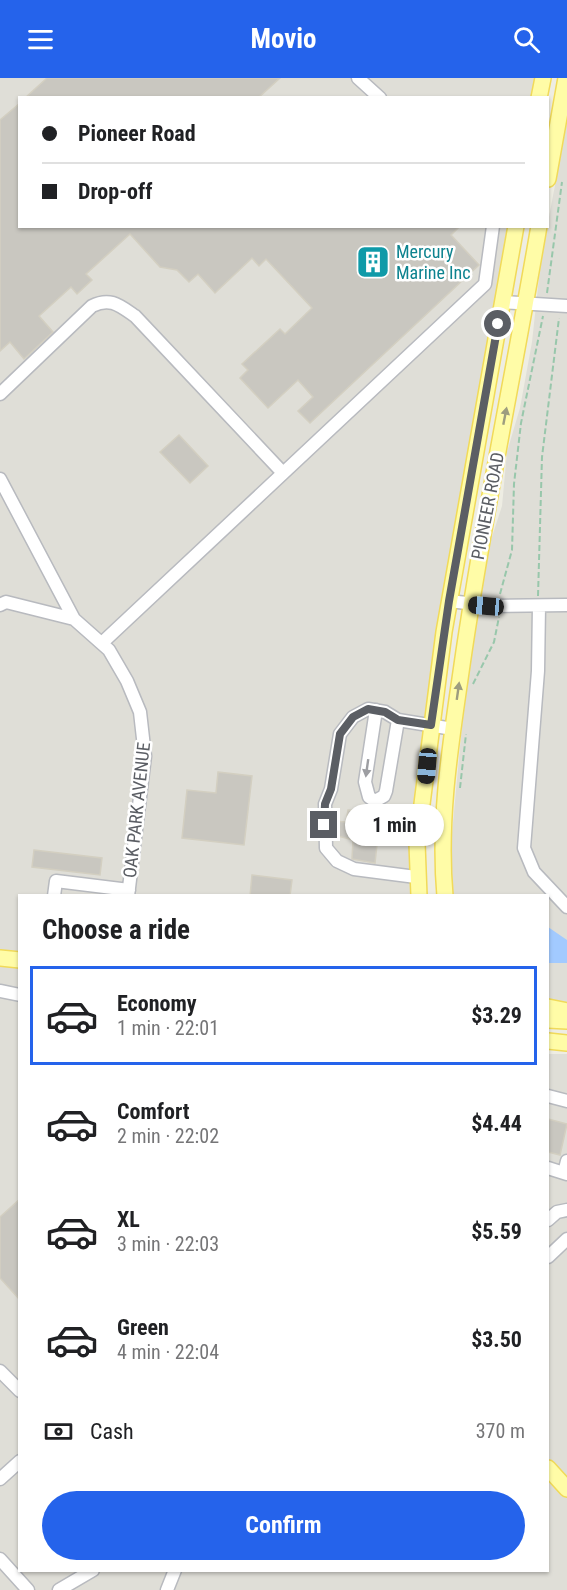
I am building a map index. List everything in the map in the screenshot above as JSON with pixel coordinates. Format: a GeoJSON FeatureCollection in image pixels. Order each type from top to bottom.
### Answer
{"type":"FeatureCollection","features":[{"type":"Feature","properties":{"kind":"main road"},"geometry":{"type":"LineString","coordinates":[[539,96],[543,78]]}},
{"type":"Feature","properties":{"kind":"main road"},"geometry":{"type":"LineString","coordinates":[[549,173],[566,78]]}},
{"type":"Feature","properties":{"kind":"main road","name":"PIONEER ROAD"},"geometry":{"type":"LineString","coordinates":[[419,894],[416,877],[417,843],[449,601],[516,228]]}},
{"type":"Feature","properties":{"kind":"main road","name":"PIONEER ROAD"},"geometry":{"type":"LineString","coordinates":[[445,894],[442,838],[460,729],[470,604],[539,228]]}},
{"type":"Feature","properties":{"kind":"main road"},"geometry":{"type":"LineString","coordinates":[[0,958],[18,960]]}},
{"type":"Feature","properties":{"kind":"main road"},"geometry":{"type":"LineString","coordinates":[[549,1007],[567,1011]]}},
{"type":"Feature","properties":{"kind":"main road"},"geometry":{"type":"LineString","coordinates":[[549,1020],[567,1021]]}},
{"type":"Feature","properties":{"kind":"main road"},"geometry":{"type":"LineString","coordinates":[[549,1041],[567,1042]]}},
{"type":"Feature","properties":{"kind":"main road"},"geometry":{"type":"LineString","coordinates":[[549,1468],[567,1489]]}},
{"type":"Feature","properties":{"kind":"street"},"geometry":{"type":"LineString","coordinates":[[358,78],[378,96]]}},
{"type":"Feature","properties":{"kind":"street"},"geometry":{"type":"LineString","coordinates":[[103,642],[485,284],[493,228]]}},
{"type":"Feature","properties":{"kind":"street"},"geometry":{"type":"LineString","coordinates":[[0,394],[92,306],[104,300],[116,303],[135,316],[283,473]]}},
{"type":"Feature","properties":{"kind":"street"},"geometry":{"type":"LineString","coordinates":[[502,302],[564,306]]}},
{"type":"Feature","properties":{"kind":"street","name":"OAK PARK AVENUE"},"geometry":{"type":"LineString","coordinates":[[0,479],[74,619],[103,642],[133,695],[144,734],[144,765],[129,892]]}},
{"type":"Feature","properties":{"kind":"street"},"geometry":{"type":"LineString","coordinates":[[2,601],[74,619]]}},
{"type":"Feature","properties":{"kind":"street"},"geometry":{"type":"LineString","coordinates":[[449,601],[500,606],[567,605]]}},
{"type":"Feature","properties":{"kind":"street"},"geometry":{"type":"LineString","coordinates":[[539,606],[538,671],[523,841],[525,853],[534,872],[567,908]]}},
{"type":"Feature","properties":{"kind":"street"},"geometry":{"type":"LineString","coordinates":[[416,877],[347,866],[337,861],[324,844],[325,804],[331,789],[340,734],[358,712],[364,710],[385,712],[398,720],[460,729]]}},
{"type":"Feature","properties":{"kind":"street"},"geometry":{"type":"LineString","coordinates":[[376,710],[366,782],[369,797],[375,801],[384,796],[386,791],[398,720]]}},
{"type":"Feature","properties":{"kind":"street"},"geometry":{"type":"LineString","coordinates":[[54,894],[56,880],[129,892]]}},
{"type":"Feature","properties":{"kind":"street"},"geometry":{"type":"LineString","coordinates":[[1,991],[18,995]]}},
{"type":"Feature","properties":{"kind":"street"},"geometry":{"type":"LineString","coordinates":[[549,1096],[567,1101]]}},
{"type":"Feature","properties":{"kind":"street"},"geometry":{"type":"LineString","coordinates":[[549,1168],[566,1169]]}},
{"type":"Feature","properties":{"kind":"street"},"geometry":{"type":"LineString","coordinates":[[549,1219],[557,1212],[567,1210]]}},
{"type":"Feature","properties":{"kind":"street"},"geometry":{"type":"LineString","coordinates":[[549,1256],[567,1239]]}},
{"type":"Feature","properties":{"kind":"street"},"geometry":{"type":"LineString","coordinates":[[0,1371],[18,1389]]}},
{"type":"Feature","properties":{"kind":"street"},"geometry":{"type":"LineString","coordinates":[[0,1479],[18,1463]]}},
{"type":"Feature","properties":{"kind":"street"},"geometry":{"type":"LineString","coordinates":[[0,1559],[28,1590]]}},
{"type":"Feature","properties":{"kind":"street"},"geometry":{"type":"LineString","coordinates":[[59,1590],[90,1572]]}},
{"type":"Feature","properties":{"kind":"street"},"geometry":{"type":"LineString","coordinates":[[167,1590],[174,1572]]}},
{"type":"Feature","properties":{"kind":"path"},"geometry":{"type":"LineString","coordinates":[[472,691],[476,675],[495,639],[501,583],[512,550],[514,484],[521,423],[545,306],[563,172]]}},
{"type":"Feature","properties":{"kind":"path"},"geometry":{"type":"LineString","coordinates":[[539,606],[537,569],[542,457],[564,306]]}},
{"type":"Feature","properties":{"kind":"path"},"geometry":{"type":"LineString","coordinates":[[459,796],[460,729]]}},
{"type":"Feature","properties":{"kind":"shaded area"},"geometry":{"type":"Polygon","coordinates":[[[0,78],[537,78],[533,96],[18,96],[18,228],[509,228],[432,660],[416,796],[415,894],[18,894],[18,1572],[549,1572],[549,1054],[567,1054],[567,1590],[0,1590],[0,78]]]}},
{"type":"Feature","properties":{"kind":"shaded area"},"geometry":{"type":"Polygon","coordinates":[[[567,122],[567,1007],[549,1004],[549,894],[453,894],[451,845],[462,725],[475,629],[489,546],[502,506],[507,452],[520,408],[532,342],[541,259],[547,228],[549,228],[549,217],[567,122]]]}},
{"type":"Feature","properties":{"kind":"water"},"geometry":{"type":"Polygon","coordinates":[[[549,928],[567,940],[567,963],[549,963],[549,928]]]}},
{"type":"Feature","properties":{"kind":"building"},"geometry":{"type":"Polygon","coordinates":[[[47,78],[280,78],[260,96],[27,96],[47,78]]]}},
{"type":"Feature","properties":{"kind":"building","name":"Mercury Marine Inc"},"geometry":{"type":"Polygon","coordinates":[[[18,105],[18,228],[458,228],[451,235],[479,265],[310,423],[298,411],[313,397],[298,380],[268,408],[240,378],[248,370],[242,364],[280,329],[285,334],[312,308],[266,259],[259,266],[252,258],[215,293],[198,274],[189,282],[177,270],[160,267],[130,234],[86,274],[92,280],[77,294],[71,287],[39,316],[53,332],[24,359],[10,342],[0,351],[0,120],[18,105]]]}},
{"type":"Feature","properties":{"kind":"building"},"geometry":{"type":"Polygon","coordinates":[[[179,435],[208,466],[190,483],[160,452],[179,435]]]}},
{"type":"Feature","properties":{"kind":"building"},"geometry":{"type":"Polygon","coordinates":[[[218,772],[252,776],[244,845],[182,838],[187,790],[216,793],[218,772]]]}},
{"type":"Feature","properties":{"kind":"building"},"geometry":{"type":"Polygon","coordinates":[[[348,810],[386,813],[384,835],[378,835],[375,863],[352,859],[353,840],[334,835],[334,821],[346,822],[348,810]]]}},
{"type":"Feature","properties":{"kind":"building"},"geometry":{"type":"Polygon","coordinates":[[[34,850],[102,858],[100,875],[32,867],[34,850]]]}},
{"type":"Feature","properties":{"kind":"building"},"geometry":{"type":"Polygon","coordinates":[[[252,875],[292,880],[290,894],[250,894],[252,875]]]}},
{"type":"Feature","properties":{"kind":"building"},"geometry":{"type":"Polygon","coordinates":[[[549,1119],[567,1124],[560,1155],[549,1152],[549,1119]]]}},
{"type":"Feature","properties":{"kind":"building"},"geometry":{"type":"Polygon","coordinates":[[[18,1201],[18,1298],[0,1278],[0,1217],[18,1201]]]}},
{"type":"Feature","properties":{"kind":"place","name":"Mercury Marine Inc"},"geometry":{"type":"Point","coordinates":[373,262]}},
{"type":"Feature","properties":{"kind":"route"},"geometry":{"type":"LineString","coordinates":[[324,825],[325,804],[331,789],[340,734],[344,726],[358,712],[368,709],[385,712],[398,720],[431,725],[449,601],[498,324]]}}]}
